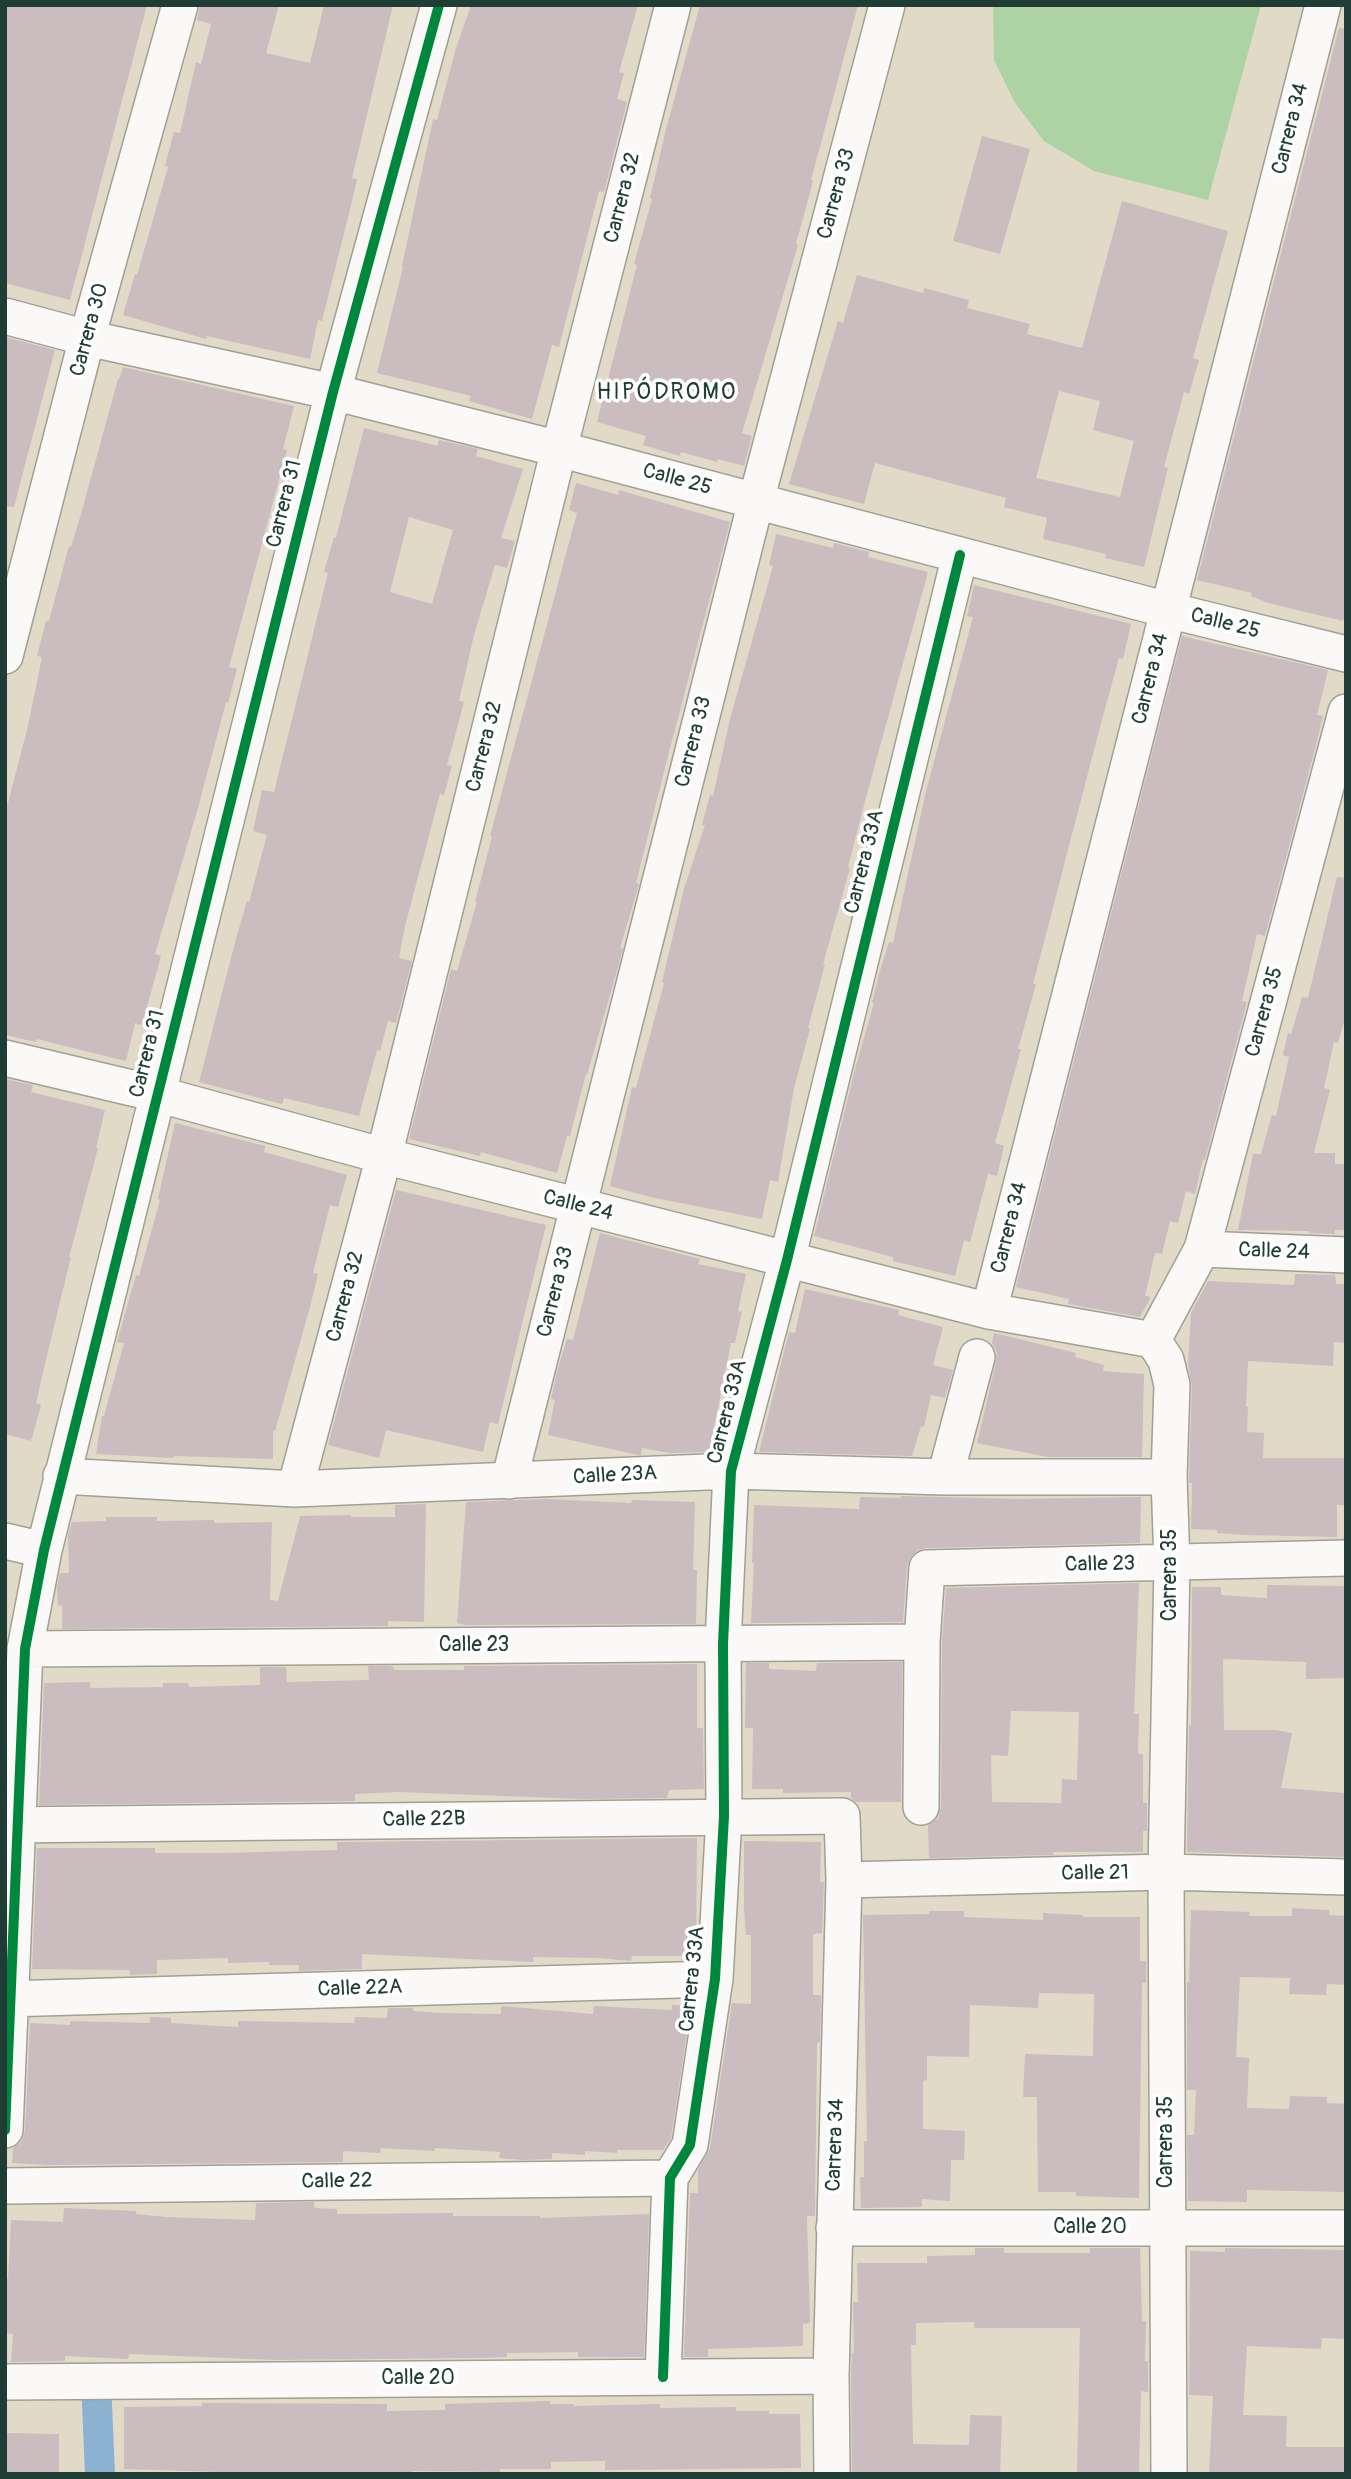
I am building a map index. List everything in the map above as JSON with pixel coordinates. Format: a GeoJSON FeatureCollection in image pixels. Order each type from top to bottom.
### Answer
{"type":"FeatureCollection","features":[{"type":"Feature","properties":{"kind":"street","name":"Carrera 30"},"geometry":{"type":"LineString","coordinates":[[5,656],[87,338],[180,5]]}},
{"type":"Feature","properties":{"kind":"street","name":"Carrera 31"},"geometry":{"type":"LineString","coordinates":[[5,2130],[12,1825],[25,1649],[44,1550],[333,392],[439,5]]}},
{"type":"Feature","properties":{"kind":"street","name":"Carrera 32"},"geometry":{"type":"LineString","coordinates":[[295,1489],[384,1156],[559,449],[673,5]]}},
{"type":"Feature","properties":{"kind":"street","name":"Carrera 33"},"geometry":{"type":"LineString","coordinates":[[509,1481],[756,501],[887,5]]}},
{"type":"Feature","properties":{"kind":"street","name":"Carrera 34"},"geometry":{"type":"LineString","coordinates":[[989,1311],[1323,5]]}},
{"type":"Feature","properties":{"kind":"street","name":"Calle 25"},"geometry":{"type":"LineString","coordinates":[[5,316],[87,338],[333,392],[1346,654]]}},
{"type":"Feature","properties":{"kind":"street","name":"Carrera 33A"},"geometry":{"type":"LineString","coordinates":[[663,2377],[670,2178],[690,2145],[715,1979],[724,1816],[723,1644],[732,1471],[787,1260],[960,555]]}},
{"type":"Feature","properties":{"kind":"street","name":"Carrera 35"},"geometry":{"type":"LineString","coordinates":[[1169,2474],[1166,1872],[1172,1564],[1169,1477],[1172,1385],[1166,1360],[1153,1340],[1202,1249],[1346,712]]}},
{"type":"Feature","properties":{"kind":"street","name":"Calle 24"},"geometry":{"type":"LineString","coordinates":[[5,1058],[157,1094],[384,1156],[989,1311],[1153,1340]]}},
{"type":"Feature","properties":{"kind":"street","name":"Calle 24"},"geometry":{"type":"LineString","coordinates":[[1202,1249],[1346,1255]]}},
{"type":"Feature","properties":{"kind":"street"},"geometry":{"type":"LineString","coordinates":[[945,1477],[977,1357]]}},
{"type":"Feature","properties":{"kind":"street","name":"Calle 23A"},"geometry":{"type":"LineString","coordinates":[[61,1476],[295,1489],[732,1471],[945,1477],[1169,1477]]}},
{"type":"Feature","properties":{"kind":"street"},"geometry":{"type":"LineString","coordinates":[[5,1541],[44,1550]]}},
{"type":"Feature","properties":{"kind":"street","name":"Calle 23"},"geometry":{"type":"LineString","coordinates":[[921,1807],[922,1642],[927,1569],[1346,1558]]}},
{"type":"Feature","properties":{"kind":"street","name":"Calle 23"},"geometry":{"type":"LineString","coordinates":[[25,1649],[922,1642]]}},
{"type":"Feature","properties":{"kind":"street","name":"Carrera 34"},"geometry":{"type":"LineString","coordinates":[[832,2474],[831,2376],[844,1880],[842,1816]]}},
{"type":"Feature","properties":{"kind":"street","name":"Calle 22B"},"geometry":{"type":"LineString","coordinates":[[12,1825],[842,1816]]}},
{"type":"Feature","properties":{"kind":"street","name":"Calle 21"},"geometry":{"type":"LineString","coordinates":[[844,1880],[1166,1872],[1346,1877]]}},
{"type":"Feature","properties":{"kind":"street","name":"Calle 22A"},"geometry":{"type":"LineString","coordinates":[[8,1999],[715,1979]]}},
{"type":"Feature","properties":{"kind":"street","name":"Calle 22"},"geometry":{"type":"LineString","coordinates":[[5,2186],[670,2178]]}},
{"type":"Feature","properties":{"kind":"street","name":"Calle 20"},"geometry":{"type":"LineString","coordinates":[[834,2228],[1346,2228]]}},
{"type":"Feature","properties":{"kind":"street","name":"Calle 20"},"geometry":{"type":"LineString","coordinates":[[5,2382],[831,2376]]}},
{"type":"Feature","properties":{"kind":"green space"},"geometry":{"type":"Polygon","coordinates":[[[993,5],[1261,5],[1208,200],[1094,171],[1044,141],[1015,103],[994,60],[993,5]]]}},
{"type":"Feature","properties":{"kind":"building"},"geometry":{"type":"Polygon","coordinates":[[[5,5],[147,5],[70,300],[5,283],[5,5]]]}},
{"type":"Feature","properties":{"kind":"building"},"geometry":{"type":"Polygon","coordinates":[[[200,5],[279,5],[266,53],[310,63],[324,5],[393,5],[352,178],[357,179],[349,214],[322,321],[318,320],[310,359],[207,336],[206,339],[123,315],[168,167],[165,166],[174,132],[180,133],[196,62],[201,64],[211,24],[197,20],[200,5]]]}},
{"type":"Feature","properties":{"kind":"building"},"geometry":{"type":"Polygon","coordinates":[[[471,5],[638,5],[619,72],[624,73],[617,99],[627,102],[604,192],[599,191],[559,347],[552,345],[532,419],[469,401],[471,396],[377,373],[403,267],[433,119],[437,120],[456,48],[471,5]]]}},
{"type":"Feature","properties":{"kind":"building"},"geometry":{"type":"Polygon","coordinates":[[[700,5],[858,5],[811,180],[813,181],[796,244],[798,245],[742,433],[752,436],[744,466],[681,452],[680,456],[643,445],[646,436],[597,422],[637,265],[634,264],[652,199],[650,198],[665,133],[700,5]]]}},
{"type":"Feature","properties":{"kind":"building"},"geometry":{"type":"Polygon","coordinates":[[[1339,28],[1346,29],[1346,609],[1343,621],[1268,603],[1251,596],[1252,593],[1197,580],[1339,28]]]}},
{"type":"Feature","properties":{"kind":"building"},"geometry":{"type":"Polygon","coordinates":[[[982,136],[1030,149],[1000,254],[953,241],[982,136]]]}},
{"type":"Feature","properties":{"kind":"building"},"geometry":{"type":"Polygon","coordinates":[[[1122,201],[1228,231],[1193,358],[1199,360],[1189,394],[1184,392],[1164,467],[1168,468],[1144,567],[1105,558],[1106,554],[1043,539],[1047,518],[1004,507],[1006,498],[875,463],[864,504],[789,484],[838,321],[843,323],[857,275],[923,293],[924,288],[969,300],[967,308],[1030,324],[1027,334],[1082,348],[1122,201]],[[1059,391],[1036,478],[1120,497],[1134,441],[1093,430],[1100,401],[1059,391]]]}},
{"type":"Feature","properties":{"kind":"building"},"geometry":{"type":"Polygon","coordinates":[[[5,337],[55,350],[14,507],[5,506],[5,337]]]}},
{"type":"Feature","properties":{"kind":"building"},"geometry":{"type":"Polygon","coordinates":[[[123,367],[294,406],[283,449],[287,450],[229,667],[237,669],[155,954],[161,956],[142,1025],[135,1023],[126,1061],[37,1039],[36,1042],[5,1035],[5,802],[8,803],[28,726],[42,657],[37,656],[46,621],[49,621],[123,367]]]}},
{"type":"Feature","properties":{"kind":"building"},"geometry":{"type":"Polygon","coordinates":[[[364,428],[438,446],[439,440],[478,449],[476,456],[523,469],[501,538],[515,541],[507,568],[495,565],[474,635],[459,701],[464,702],[447,765],[452,766],[444,795],[440,794],[405,926],[399,958],[412,961],[396,1023],[388,1021],[359,1116],[284,1098],[282,1104],[199,1082],[237,935],[267,835],[253,831],[262,790],[274,792],[328,573],[324,572],[334,537],[336,538],[364,428]],[[409,517],[390,592],[432,604],[453,530],[409,517]]]}},
{"type":"Feature","properties":{"kind":"building"},"geometry":{"type":"Polygon","coordinates":[[[576,483],[618,495],[619,490],[730,522],[636,883],[639,884],[620,948],[623,948],[618,967],[557,1173],[481,1152],[480,1156],[409,1139],[451,969],[457,971],[477,902],[492,837],[490,836],[577,513],[569,510],[576,483]]]}},
{"type":"Feature","properties":{"kind":"building"},"geometry":{"type":"Polygon","coordinates":[[[776,534],[833,548],[834,543],[869,552],[868,557],[928,572],[823,964],[808,1028],[810,1029],[794,1088],[778,1182],[770,1180],[762,1219],[650,1197],[610,1186],[632,1087],[636,1088],[664,983],[662,982],[684,889],[705,825],[702,825],[710,795],[713,796],[730,719],[773,566],[769,565],[776,534]]]}},
{"type":"Feature","properties":{"kind":"building"},"geometry":{"type":"Polygon","coordinates":[[[974,585],[1131,624],[1123,659],[1119,658],[1100,727],[1033,984],[1036,984],[1018,1049],[1021,1049],[995,1143],[1004,1146],[997,1176],[988,1174],[970,1242],[964,1240],[955,1276],[893,1261],[893,1257],[814,1236],[874,1003],[879,974],[889,942],[893,943],[926,791],[973,617],[967,616],[974,585]]]}},
{"type":"Feature","properties":{"kind":"building"},"geometry":{"type":"Polygon","coordinates":[[[1182,636],[1328,670],[1317,715],[1323,716],[1315,749],[1265,936],[1257,934],[1242,1001],[1247,1002],[1205,1160],[1203,1159],[1195,1194],[1186,1191],[1178,1223],[1170,1221],[1162,1254],[1155,1253],[1145,1296],[1151,1297],[1140,1317],[1068,1304],[1069,1299],[1016,1287],[1182,636]]]}},
{"type":"Feature","properties":{"kind":"building"},"geometry":{"type":"Polygon","coordinates":[[[1337,877],[1346,878],[1346,1015],[1338,1043],[1334,1042],[1324,1088],[1330,1090],[1314,1153],[1335,1153],[1335,1164],[1346,1164],[1346,1230],[1335,1230],[1335,1234],[1238,1230],[1253,1154],[1261,1154],[1272,1115],[1276,1116],[1289,1057],[1283,1055],[1288,1033],[1291,1034],[1302,997],[1308,998],[1337,877]]]}},
{"type":"Feature","properties":{"kind":"building"},"geometry":{"type":"Polygon","coordinates":[[[5,1079],[33,1085],[31,1092],[105,1110],[36,1403],[41,1405],[31,1441],[5,1434],[5,1079]]]}},
{"type":"Feature","properties":{"kind":"building"},"geometry":{"type":"Polygon","coordinates":[[[175,1123],[265,1146],[264,1152],[347,1175],[338,1207],[330,1205],[313,1273],[318,1274],[310,1307],[273,1431],[273,1459],[96,1454],[102,1416],[124,1343],[117,1342],[160,1200],[158,1199],[175,1123]]]}},
{"type":"Feature","properties":{"kind":"building"},"geometry":{"type":"Polygon","coordinates":[[[396,1190],[546,1225],[498,1424],[490,1422],[483,1452],[386,1430],[379,1458],[328,1445],[396,1190]]]}},
{"type":"Feature","properties":{"kind":"building"},"geometry":{"type":"Polygon","coordinates":[[[600,1233],[700,1259],[698,1264],[746,1274],[738,1311],[742,1312],[735,1343],[731,1343],[709,1452],[670,1453],[642,1448],[641,1455],[638,1455],[548,1435],[555,1400],[551,1399],[557,1372],[567,1339],[573,1340],[600,1233]]]}},
{"type":"Feature","properties":{"kind":"building"},"geometry":{"type":"Polygon","coordinates":[[[1295,1274],[1335,1275],[1336,1284],[1346,1284],[1346,1343],[1334,1342],[1333,1366],[1248,1361],[1247,1432],[1264,1433],[1263,1458],[1346,1458],[1346,1505],[1337,1505],[1337,1537],[1245,1535],[1191,1529],[1192,1483],[1189,1483],[1189,1477],[1192,1386],[1188,1364],[1191,1313],[1208,1281],[1294,1285],[1295,1274]]]}},
{"type":"Feature","properties":{"kind":"building"},"geometry":{"type":"Polygon","coordinates":[[[805,1289],[899,1310],[898,1315],[943,1327],[933,1365],[953,1370],[945,1398],[931,1395],[924,1427],[921,1426],[912,1456],[759,1452],[789,1332],[795,1333],[805,1289]]]}},
{"type":"Feature","properties":{"kind":"building"},"geometry":{"type":"Polygon","coordinates":[[[994,1333],[1076,1353],[1075,1357],[1104,1365],[1103,1371],[1144,1374],[1142,1457],[1048,1457],[977,1443],[996,1362],[997,1352],[992,1343],[994,1333]]]}},
{"type":"Feature","properties":{"kind":"building"},"geometry":{"type":"Polygon","coordinates":[[[860,1497],[1019,1499],[1141,1497],[1140,1543],[926,1548],[917,1551],[907,1566],[903,1622],[751,1623],[754,1505],[859,1509],[860,1497]]]}},
{"type":"Feature","properties":{"kind":"building"},"geometry":{"type":"Polygon","coordinates":[[[546,1499],[631,1503],[632,1500],[695,1502],[693,1570],[697,1570],[696,1624],[457,1623],[466,1502],[546,1499]]]}},
{"type":"Feature","properties":{"kind":"building"},"geometry":{"type":"Polygon","coordinates":[[[426,1504],[424,1622],[388,1621],[388,1626],[62,1629],[62,1605],[58,1606],[57,1587],[60,1573],[69,1573],[68,1535],[72,1522],[106,1521],[106,1517],[157,1517],[157,1521],[272,1522],[270,1600],[278,1601],[300,1516],[395,1517],[395,1505],[426,1504]]]}},
{"type":"Feature","properties":{"kind":"building"},"geometry":{"type":"Polygon","coordinates":[[[1139,1583],[1134,1714],[1139,1714],[1138,1754],[1143,1754],[1143,1803],[1147,1803],[1147,1831],[1143,1831],[1143,1852],[1053,1852],[1053,1855],[929,1858],[928,1825],[938,1818],[941,1807],[942,1643],[946,1588],[1139,1583]],[[1011,1711],[1008,1756],[991,1755],[992,1802],[1061,1803],[1062,1779],[1077,1780],[1079,1712],[1011,1711]]]}},
{"type":"Feature","properties":{"kind":"building"},"geometry":{"type":"Polygon","coordinates":[[[1267,1585],[1346,1586],[1346,1678],[1306,1679],[1306,1662],[1223,1659],[1224,1730],[1275,1730],[1292,1733],[1281,1788],[1346,1793],[1346,1857],[1187,1852],[1192,1587],[1221,1587],[1221,1595],[1267,1598],[1267,1585]]]}},
{"type":"Feature","properties":{"kind":"building"},"geometry":{"type":"Polygon","coordinates":[[[902,1662],[901,1802],[856,1802],[851,1798],[851,1792],[783,1793],[783,1789],[752,1789],[753,1728],[745,1728],[746,1663],[769,1663],[769,1669],[816,1671],[817,1663],[902,1662]]]}},
{"type":"Feature","properties":{"kind":"building"},"geometry":{"type":"Polygon","coordinates":[[[697,1664],[697,1728],[703,1728],[704,1789],[669,1790],[667,1798],[583,1799],[398,1792],[355,1794],[355,1801],[39,1805],[44,1683],[90,1682],[90,1688],[163,1687],[163,1683],[188,1683],[189,1687],[260,1685],[260,1667],[286,1667],[287,1682],[369,1680],[368,1666],[389,1666],[394,1667],[394,1670],[464,1670],[464,1666],[697,1664]]]}},
{"type":"Feature","properties":{"kind":"building"},"geometry":{"type":"Polygon","coordinates":[[[697,1838],[696,1956],[632,1956],[631,1961],[533,1957],[533,1962],[362,1954],[362,1969],[299,1971],[299,1965],[269,1965],[269,1962],[228,1963],[228,1958],[157,1960],[157,1974],[130,1975],[130,1970],[32,1969],[37,1848],[155,1848],[155,1853],[222,1853],[337,1850],[337,1842],[697,1838]]]}},
{"type":"Feature","properties":{"kind":"building"},"geometry":{"type":"Polygon","coordinates":[[[744,1841],[821,1842],[820,1882],[824,1882],[822,1933],[813,1934],[813,1995],[821,1995],[820,2042],[817,2043],[815,2216],[807,2216],[810,2323],[803,2324],[803,2346],[708,2349],[708,2357],[684,2357],[690,2193],[698,2193],[698,2170],[710,2148],[732,2003],[751,2004],[751,1935],[746,1935],[744,1841]]]}},
{"type":"Feature","properties":{"kind":"building"},"geometry":{"type":"Polygon","coordinates":[[[1292,1908],[1329,1910],[1329,1915],[1346,1916],[1346,1985],[1327,1984],[1326,1995],[1289,1994],[1290,1978],[1240,1977],[1236,2057],[1249,2058],[1247,2108],[1289,2109],[1290,2096],[1327,2097],[1327,2103],[1346,2104],[1346,2192],[1247,2190],[1247,2202],[1188,2201],[1187,2135],[1194,2135],[1196,2090],[1187,2090],[1187,1982],[1191,1910],[1250,1912],[1249,1916],[1292,1916],[1292,1908]]]}},
{"type":"Feature","properties":{"kind":"building"},"geometry":{"type":"Polygon","coordinates":[[[929,1911],[964,1911],[964,1917],[1043,1920],[1043,1913],[1083,1917],[1140,1917],[1140,1961],[1146,1961],[1146,1983],[1142,1983],[1139,2198],[1076,2196],[1076,2192],[1038,2192],[1037,2097],[1023,2097],[1025,2054],[1093,2056],[1094,1994],[1039,1993],[1038,2008],[970,2005],[969,2057],[927,2056],[927,2080],[923,2081],[923,2129],[965,2131],[964,2160],[951,2160],[950,2201],[922,2199],[922,2207],[861,2208],[860,2177],[864,2177],[864,2141],[867,2141],[863,1915],[929,1914],[929,1911]]]}},
{"type":"Feature","properties":{"kind":"building"},"geometry":{"type":"Polygon","coordinates":[[[672,2005],[691,2006],[671,2138],[663,2150],[617,2150],[617,2153],[585,2151],[585,2155],[552,2153],[552,2159],[523,2160],[499,2158],[500,2152],[381,2148],[380,2153],[343,2151],[343,2162],[47,2165],[12,2163],[13,2148],[22,2141],[25,2131],[30,2023],[150,2023],[150,2017],[171,2018],[171,2023],[238,2027],[238,2021],[354,2023],[355,2017],[387,2018],[388,2008],[413,2008],[413,2011],[441,2013],[501,2014],[501,2006],[593,2014],[594,2006],[672,2010],[672,2005]]]}},
{"type":"Feature","properties":{"kind":"building"},"geometry":{"type":"Polygon","coordinates":[[[314,2202],[314,2208],[337,2209],[337,2214],[453,2213],[453,2216],[540,2218],[649,2214],[644,2357],[578,2357],[578,2352],[507,2353],[507,2357],[479,2358],[274,2360],[129,2354],[128,2359],[65,2356],[65,2361],[11,2362],[13,2334],[5,2333],[5,2279],[8,2279],[11,2220],[63,2222],[64,2208],[136,2211],[136,2214],[165,2217],[255,2220],[256,2203],[314,2202]]]}},
{"type":"Feature","properties":{"kind":"building"},"geometry":{"type":"Polygon","coordinates":[[[975,2248],[1004,2248],[1004,2253],[1090,2253],[1090,2248],[1140,2248],[1148,2392],[1141,2391],[1139,2474],[1077,2474],[1080,2328],[974,2328],[974,2322],[916,2323],[916,2345],[911,2345],[913,2444],[969,2445],[970,2415],[1002,2416],[1000,2474],[852,2474],[851,2376],[854,2353],[853,2302],[858,2302],[857,2263],[927,2263],[927,2256],[975,2255],[975,2248]]]}},
{"type":"Feature","properties":{"kind":"building"},"geometry":{"type":"Polygon","coordinates":[[[1225,2248],[1346,2250],[1346,2339],[1322,2338],[1321,2349],[1247,2346],[1243,2415],[1287,2416],[1286,2447],[1346,2447],[1346,2474],[1209,2474],[1213,2396],[1189,2395],[1190,2251],[1225,2252],[1225,2248]]]}},
{"type":"Feature","properties":{"kind":"building"},"geometry":{"type":"Polygon","coordinates":[[[550,2401],[550,2404],[574,2406],[660,2404],[660,2408],[736,2407],[736,2411],[800,2414],[801,2468],[605,2470],[605,2461],[551,2462],[551,2469],[500,2469],[500,2472],[412,2471],[412,2474],[281,2474],[124,2469],[124,2407],[202,2406],[202,2403],[387,2404],[387,2411],[445,2410],[445,2404],[550,2401]]]}},
{"type":"Feature","properties":{"kind":"building"},"geometry":{"type":"Polygon","coordinates":[[[5,2433],[59,2434],[59,2474],[5,2474],[5,2433]]]}},
{"type":"Feature","properties":{"kind":"waterway"},"geometry":{"type":"LineString","coordinates":[[96,2381],[100,2474]]}},
{"type":"Feature","properties":{"kind":"cycle path"},"geometry":{"type":"LineString","coordinates":[[5,2130],[25,1649],[44,1550],[333,392],[439,5]]}},
{"type":"Feature","properties":{"kind":"cycle path"},"geometry":{"type":"LineString","coordinates":[[663,2377],[670,2178],[690,2145],[715,1979],[724,1816],[723,1644],[731,1471],[787,1260],[960,555]]}},
{"type":"Feature","properties":{"kind":"district","name":"HIPÓDROMO"},"geometry":{"type":"Point","coordinates":[667,393]}}]}
